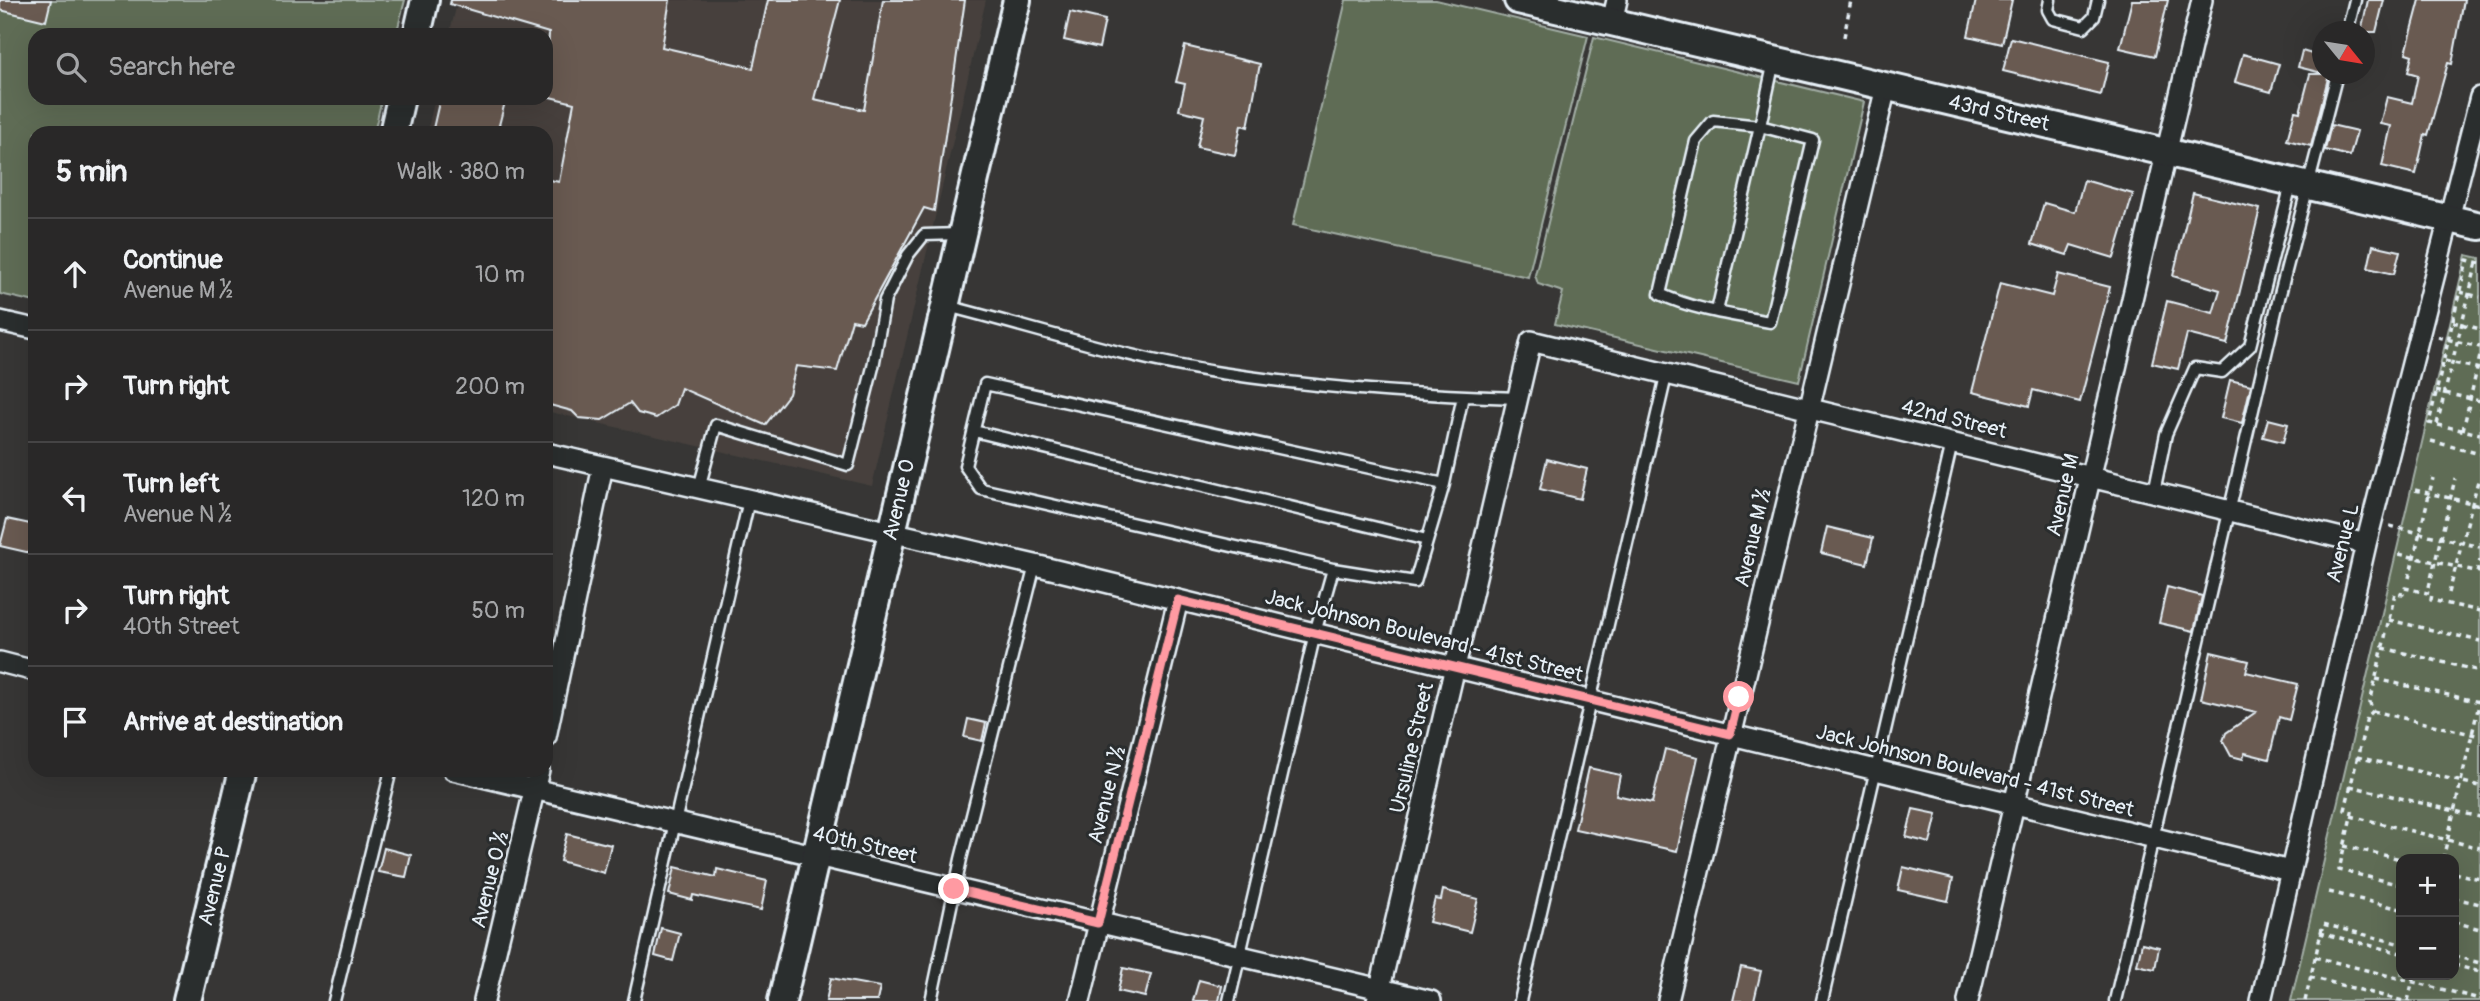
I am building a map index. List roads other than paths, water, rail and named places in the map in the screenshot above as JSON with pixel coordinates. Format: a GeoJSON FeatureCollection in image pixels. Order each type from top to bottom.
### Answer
{"type":"FeatureCollection","features":[{"type":"Feature","properties":{"kind":"main road"},"geometry":{"type":"LineString","coordinates":[[418,28],[425,0]]}},
{"type":"Feature","properties":{"kind":"main road","name":"Avenue O"},"geometry":{"type":"LineString","coordinates":[[782,1001],[1017,0]]}},
{"type":"Feature","properties":{"kind":"main road","name":"43rd Street"},"geometry":{"type":"LineString","coordinates":[[1518,0],[1615,11],[1774,60],[2480,226]]}},
{"type":"Feature","properties":{"kind":"main road"},"geometry":{"type":"LineString","coordinates":[[395,126],[399,105]]}},
{"type":"Feature","properties":{"kind":"main road","name":"Avenue P"},"geometry":{"type":"LineString","coordinates":[[187,1001],[241,777]]}},
{"type":"Feature","properties":{"kind":"street","name":"Avenue M"},"geometry":{"type":"LineString","coordinates":[[1968,1001],[2202,0]]}},
{"type":"Feature","properties":{"kind":"street","name":"Avenue M ½"},"geometry":{"type":"LineString","coordinates":[[1668,1001],[1807,407],[1886,87]]}},
{"type":"Feature","properties":{"kind":"street","name":"Avenue L"},"geometry":{"type":"LineString","coordinates":[[2261,1001],[2371,522],[2480,97]]}},
{"type":"Feature","properties":{"kind":"street"},"geometry":{"type":"LineString","coordinates":[[0,321],[28,327]]}},
{"type":"Feature","properties":{"kind":"street","name":"42nd Street"},"geometry":{"type":"LineString","coordinates":[[1531,341],[1666,376],[1953,442],[2366,544]]}},
{"type":"Feature","properties":{"kind":"street","name":"Ursuline Street"},"geometry":{"type":"LineString","coordinates":[[1379,995],[1531,341]]}},
{"type":"Feature","properties":{"kind":"street","name":"Jack Johnson Boulevard - 41st Street"},"geometry":{"type":"LineString","coordinates":[[553,455],[1035,565],[2290,871]]}},
{"type":"Feature","properties":{"kind":"street"},"geometry":{"type":"LineString","coordinates":[[553,704],[603,466]]}},
{"type":"Feature","properties":{"kind":"street","name":"Avenue N ½"},"geometry":{"type":"LineString","coordinates":[[1080,1001],[1178,600]]}},
{"type":"Feature","properties":{"kind":"street"},"geometry":{"type":"LineString","coordinates":[[0,662],[28,669]]}},
{"type":"Feature","properties":{"kind":"street","name":"40th Street"},"geometry":{"type":"LineString","coordinates":[[512,777],[537,780],[674,822],[1239,957],[1379,995],[1431,1001]]}},
{"type":"Feature","properties":{"kind":"street","name":"Avenue O ½"},"geometry":{"type":"LineString","coordinates":[[484,1001],[537,780]]}},
{"type":"Feature","properties":{"kind":"lane"},"geometry":{"type":"LineString","coordinates":[[2050,0],[2048,10],[2053,19],[2084,27],[2094,17],[2098,0]]}},
{"type":"Feature","properties":{"kind":"lane"},"geometry":{"type":"LineString","coordinates":[[2350,21],[2355,0]]}},
{"type":"Feature","properties":{"kind":"lane"},"geometry":{"type":"LineString","coordinates":[[1717,311],[1774,60]]}},
{"type":"Feature","properties":{"kind":"lane"},"geometry":{"type":"LineString","coordinates":[[2154,492],[2166,434],[2195,368],[2222,372],[2250,346],[2300,182],[2334,84]]}},
{"type":"Feature","properties":{"kind":"lane"},"geometry":{"type":"LineString","coordinates":[[1713,121],[1760,126],[1812,140],[1770,322],[1681,304],[1660,294],[1696,141],[1713,121]]}},
{"type":"Feature","properties":{"kind":"lane"},"geometry":{"type":"LineString","coordinates":[[2116,1001],[2279,298],[2300,182]]}},
{"type":"Feature","properties":{"kind":"lane"},"geometry":{"type":"LineString","coordinates":[[699,488],[716,425],[848,465],[873,367],[885,300],[908,256],[924,234],[961,234]]}},
{"type":"Feature","properties":{"kind":"lane"},"geometry":{"type":"LineString","coordinates":[[944,305],[1128,354],[1220,373],[1394,394],[1518,398]]}},
{"type":"Feature","properties":{"kind":"lane"},"geometry":{"type":"LineString","coordinates":[[1520,1001],[1666,376]]}},
{"type":"Feature","properties":{"kind":"lane"},"geometry":{"type":"LineString","coordinates":[[1444,484],[985,384],[965,466],[981,489],[1334,569],[1415,582],[1444,484],[1462,396]]}},
{"type":"Feature","properties":{"kind":"lane"},"geometry":{"type":"LineString","coordinates":[[974,431],[1427,540]]}},
{"type":"Feature","properties":{"kind":"lane"},"geometry":{"type":"LineString","coordinates":[[1822,1001],[1953,442]]}},
{"type":"Feature","properties":{"kind":"lane"},"geometry":{"type":"LineString","coordinates":[[634,1001],[749,500]]}},
{"type":"Feature","properties":{"kind":"lane"},"geometry":{"type":"LineString","coordinates":[[931,1001],[954,889],[1035,565]]}},
{"type":"Feature","properties":{"kind":"lane"},"geometry":{"type":"LineString","coordinates":[[1229,1001],[1315,633],[1334,569]]}},
{"type":"Feature","properties":{"kind":"lane"},"geometry":{"type":"LineString","coordinates":[[334,1001],[389,777]]}}]}
